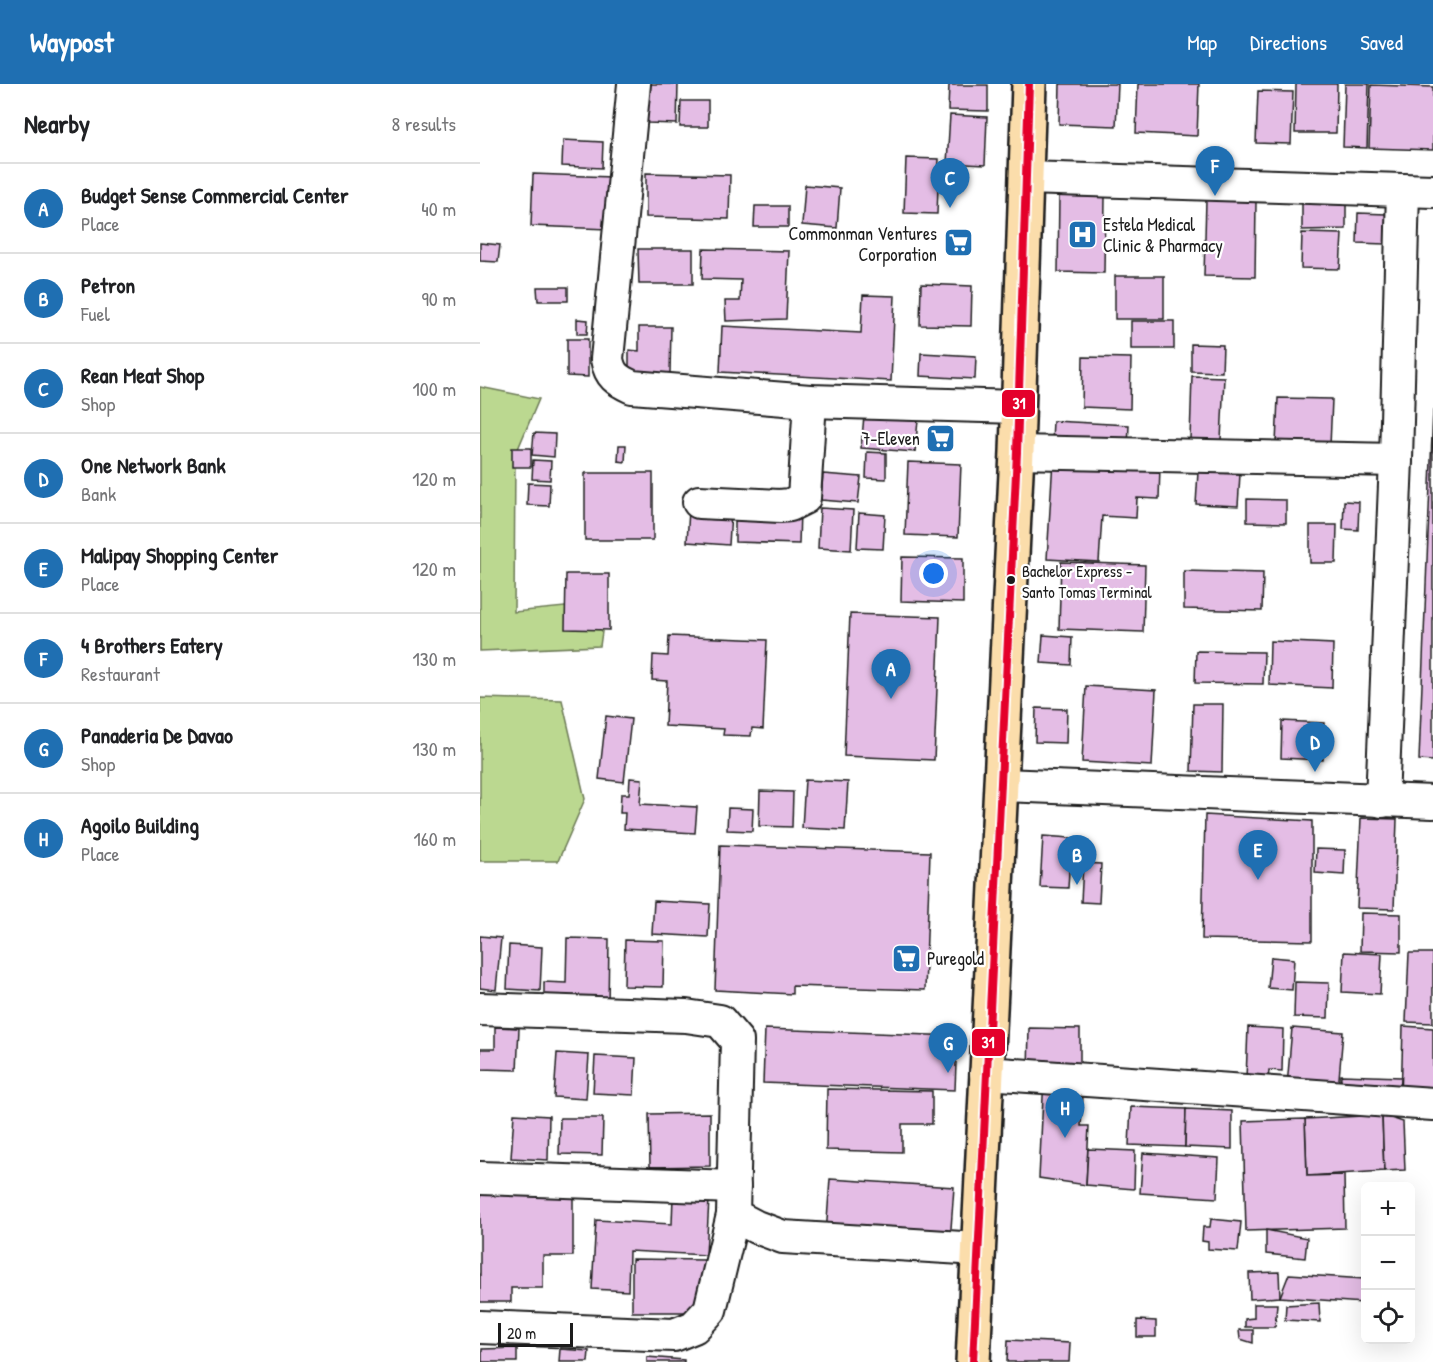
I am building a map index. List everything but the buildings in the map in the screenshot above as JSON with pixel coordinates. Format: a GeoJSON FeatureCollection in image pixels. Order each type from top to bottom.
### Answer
{"type":"FeatureCollection","features":[{"type":"Feature","properties":{"kind":"main road"},"geometry":{"type":"LineString","coordinates":[[973,1362],[1017,452],[1029,84]]}},
{"type":"Feature","properties":{"kind":"street"},"geometry":{"type":"LineString","coordinates":[[634,84],[608,351],[609,372],[616,379],[632,387],[810,401],[1018,407]]}},
{"type":"Feature","properties":{"kind":"street"},"geometry":{"type":"LineString","coordinates":[[1026,178],[1418,190],[1396,460],[1382,801]]}},
{"type":"Feature","properties":{"kind":"street"},"geometry":{"type":"LineString","coordinates":[[699,502],[780,506],[790,505],[804,498],[810,401]]}},
{"type":"Feature","properties":{"kind":"street"},"geometry":{"type":"LineString","coordinates":[[1017,452],[1396,460]]}},
{"type":"Feature","properties":{"kind":"street"},"geometry":{"type":"LineString","coordinates":[[1001,785],[1433,802]]}},
{"type":"Feature","properties":{"kind":"street"},"geometry":{"type":"LineString","coordinates":[[480,1009],[686,1016],[720,1021],[736,1041],[734,1201],[710,1310],[694,1326],[674,1335],[480,1327]]}},
{"type":"Feature","properties":{"kind":"street"},"geometry":{"type":"LineString","coordinates":[[986,1073],[1433,1104]]}},
{"type":"Feature","properties":{"kind":"street"},"geometry":{"type":"LineString","coordinates":[[480,1178],[734,1201],[756,1227],[783,1237],[979,1249]]}},
{"type":"Feature","properties":{"kind":"green space"},"geometry":{"type":"Polygon","coordinates":[[[480,387],[539,399],[515,456],[514,612],[606,603],[600,646],[480,651],[480,387]]]}},
{"type":"Feature","properties":{"kind":"green space"},"geometry":{"type":"Polygon","coordinates":[[[480,698],[562,700],[585,799],[558,861],[480,861],[480,698]]]}},
{"type":"Feature","properties":{"kind":"transit line","name":"31"},"geometry":{"type":"LineString","coordinates":[[973,1362],[1017,452],[1029,84]]}},
{"type":"Feature","properties":{"kind":"place","name":"4 Brothers Eatery"},"geometry":{"type":"Point","coordinates":[1215,196]}},
{"type":"Feature","properties":{"kind":"place","name":"Rean Meat Shop"},"geometry":{"type":"Point","coordinates":[950,208]}},
{"type":"Feature","properties":{"kind":"place","name":"Estela Medical Clinic & Pharmacy"},"geometry":{"type":"Point","coordinates":[1082,234]}},
{"type":"Feature","properties":{"kind":"place","name":"Commonman Ventures Corporation"},"geometry":{"type":"Point","coordinates":[958,243]}},
{"type":"Feature","properties":{"kind":"place","name":"7-Eleven"},"geometry":{"type":"Point","coordinates":[941,438]}},
{"type":"Feature","properties":{"kind":"place","name":"Bachelor Express - Santo Tomas Terminal"},"geometry":{"type":"Point","coordinates":[1011,580]}},
{"type":"Feature","properties":{"kind":"place","name":"Budget Sense Commercial Center"},"geometry":{"type":"Point","coordinates":[891,699]}},
{"type":"Feature","properties":{"kind":"place","name":"One Network Bank"},"geometry":{"type":"Point","coordinates":[1315,772]}},
{"type":"Feature","properties":{"kind":"place","name":"Malipay Shopping Center"},"geometry":{"type":"Point","coordinates":[1258,880]}},
{"type":"Feature","properties":{"kind":"place","name":"Petron"},"geometry":{"type":"Point","coordinates":[1077,885]}},
{"type":"Feature","properties":{"kind":"place","name":"Puregold"},"geometry":{"type":"Point","coordinates":[906,958]}},
{"type":"Feature","properties":{"kind":"place","name":"Panaderia De Davao"},"geometry":{"type":"Point","coordinates":[948,1073]}},
{"type":"Feature","properties":{"kind":"place","name":"Agoilo Building"},"geometry":{"type":"Point","coordinates":[1065,1138]}}]}
